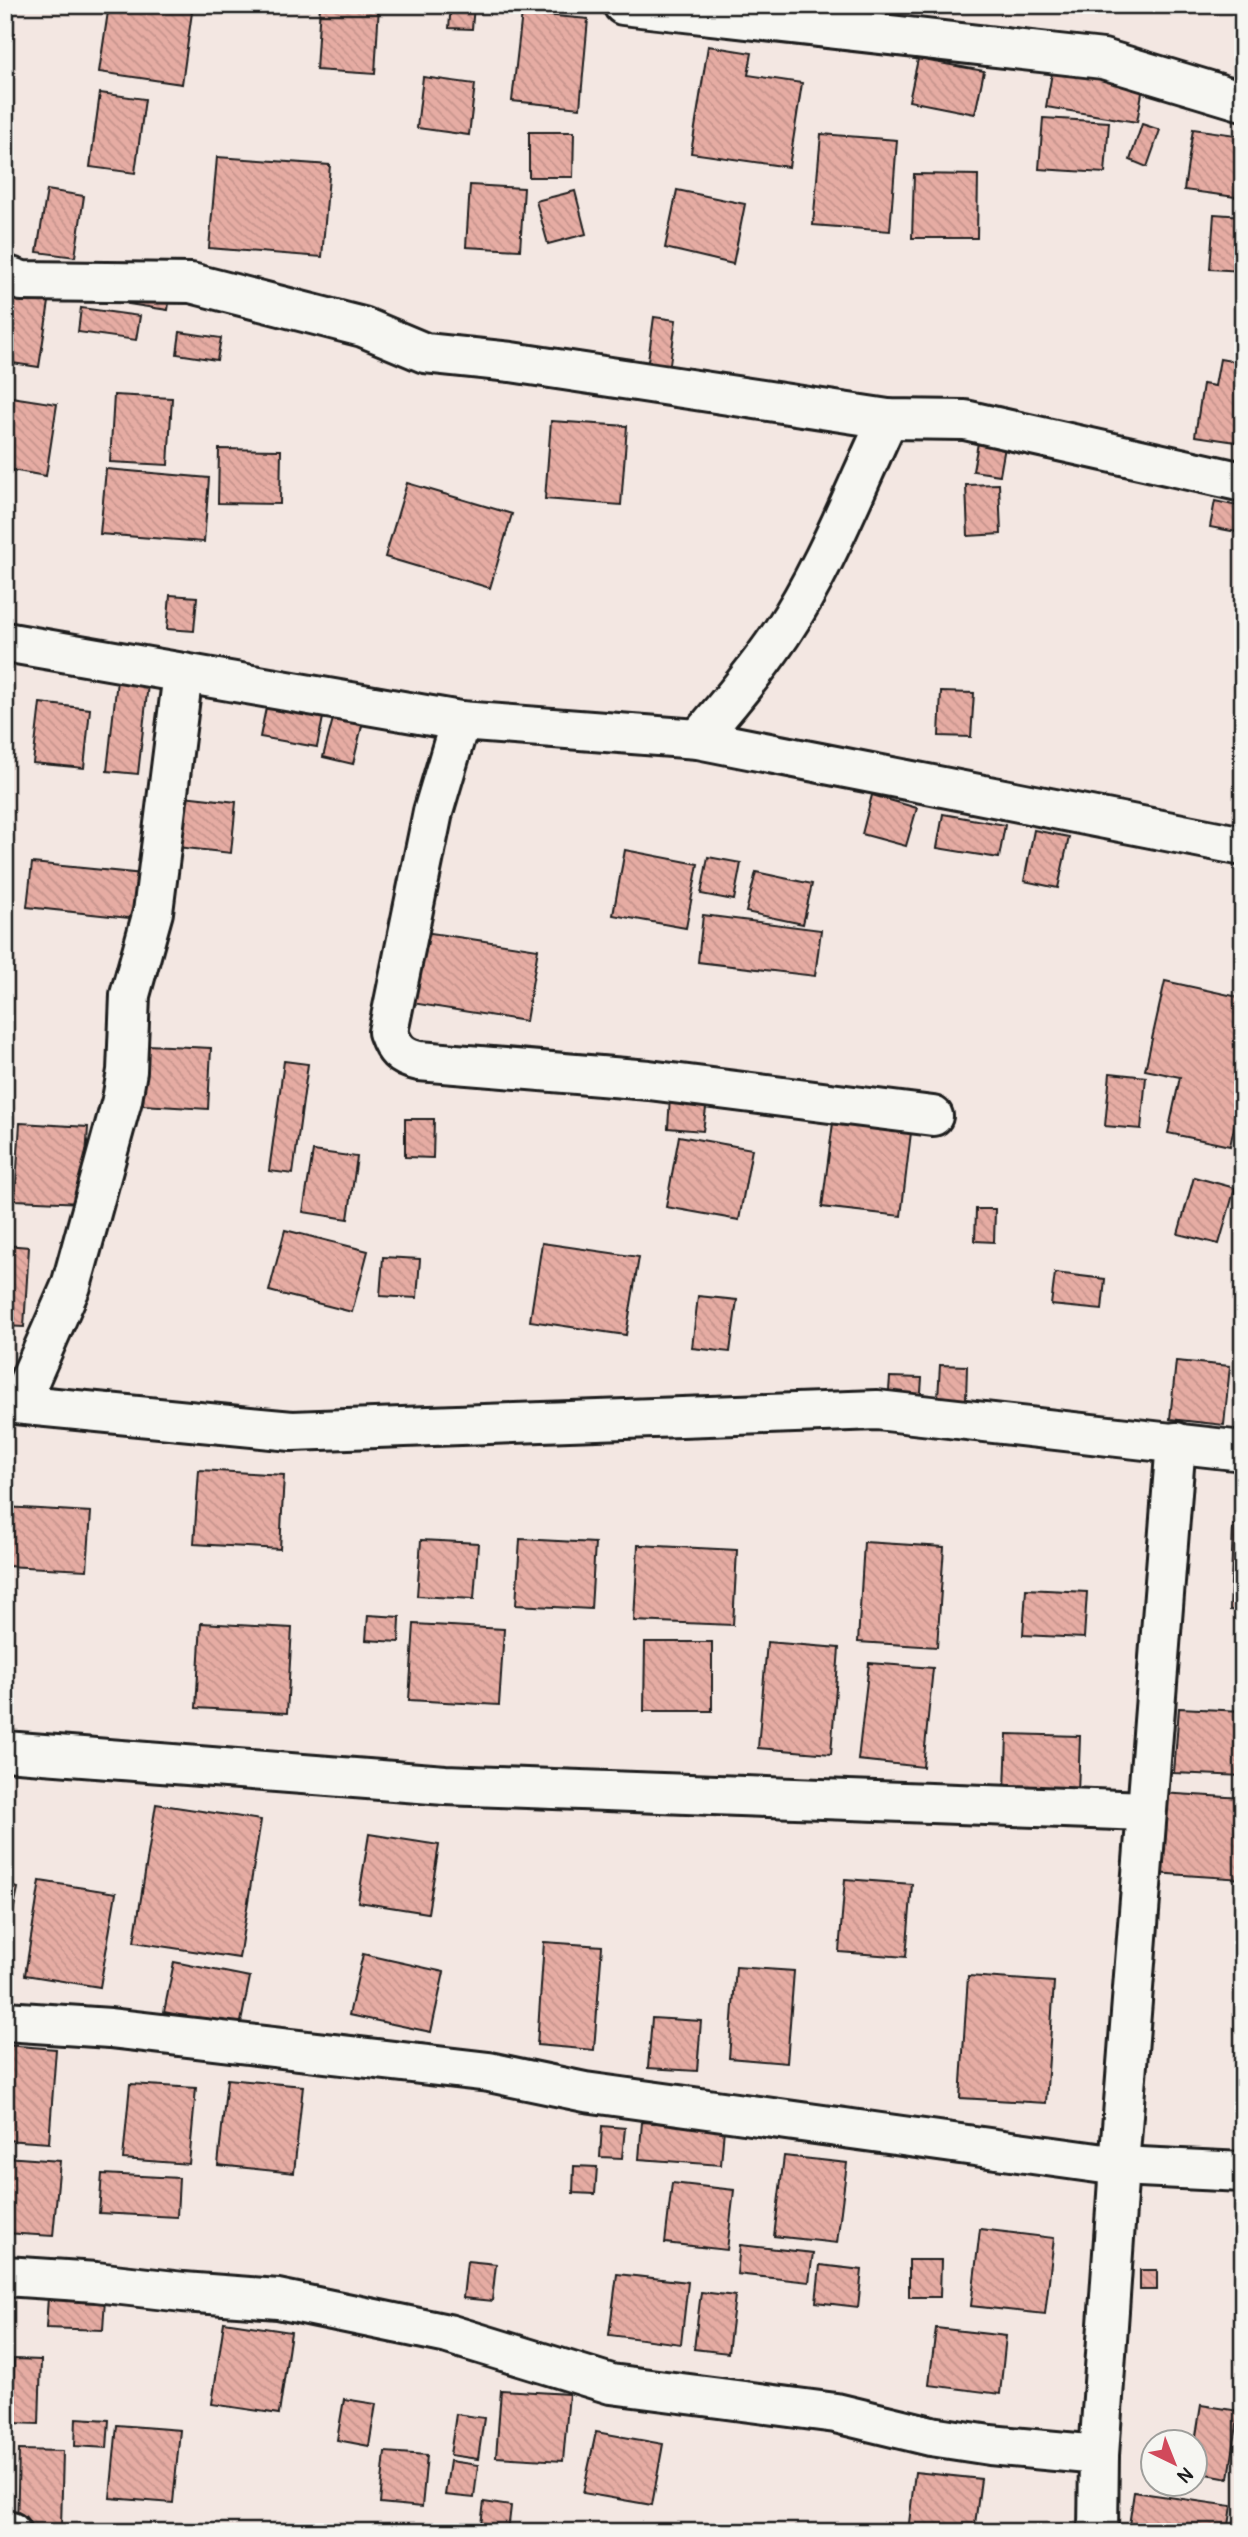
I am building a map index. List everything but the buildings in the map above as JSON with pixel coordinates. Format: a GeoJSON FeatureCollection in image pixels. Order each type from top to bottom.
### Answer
{"type":"FeatureCollection","features":[{"type":"Feature","properties":{"kind":"street"},"geometry":{"type":"LineString","coordinates":[[623,5],[939,43],[1103,59],[1243,101]]}},
{"type":"Feature","properties":{"kind":"street"},"geometry":{"type":"LineString","coordinates":[[5,275],[22,281],[191,283],[363,327],[425,353],[511,362],[888,419],[965,420],[1243,482]]}},
{"type":"Feature","properties":{"kind":"street"},"geometry":{"type":"LineString","coordinates":[[698,739],[737,695],[788,623],[817,572],[888,419]]}},
{"type":"Feature","properties":{"kind":"street"},"geometry":{"type":"LineString","coordinates":[[5,642],[460,722],[698,739],[1243,846]]}},
{"type":"Feature","properties":{"kind":"street"},"geometry":{"type":"LineString","coordinates":[[183,673],[153,912],[130,995],[127,1071],[122,1100],[71,1286],[12,1404],[292,1431],[877,1410],[1243,1451]]}},
{"type":"Feature","properties":{"kind":"street"},"geometry":{"type":"LineString","coordinates":[[460,722],[433,812],[388,1032],[394,1047],[404,1057],[419,1061],[649,1080],[933,1116]]}},
{"type":"Feature","properties":{"kind":"street"},"geometry":{"type":"LineString","coordinates":[[1098,2532],[1099,2455],[1119,2166],[1176,1443]]}},
{"type":"Feature","properties":{"kind":"street"},"geometry":{"type":"LineString","coordinates":[[5,1751],[46,1752],[445,1785],[1146,1811]]}},
{"type":"Feature","properties":{"kind":"street"},"geometry":{"type":"LineString","coordinates":[[5,2021],[110,2028],[489,2072],[586,2092],[1119,2166],[1243,2172]]}},
{"type":"Feature","properties":{"kind":"street"},"geometry":{"type":"LineString","coordinates":[[5,2276],[278,2299],[448,2334],[611,2384],[836,2413],[931,2436],[990,2445],[1099,2455]]}},
{"type":"Feature","properties":{"kind":"street"},"geometry":{"type":"LineString","coordinates":[[5,2531],[11,2532]]}}]}
